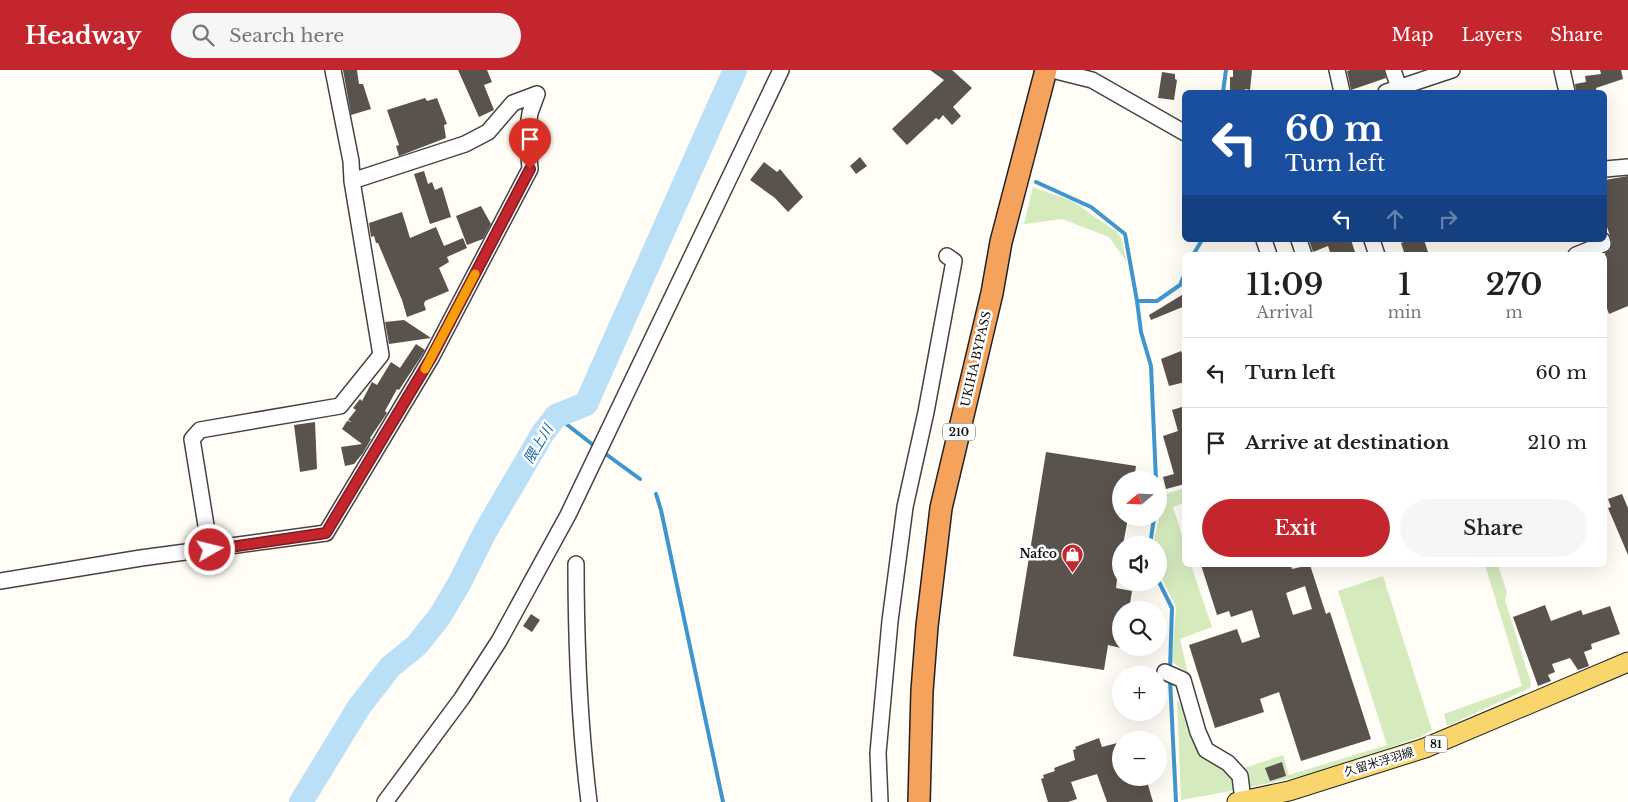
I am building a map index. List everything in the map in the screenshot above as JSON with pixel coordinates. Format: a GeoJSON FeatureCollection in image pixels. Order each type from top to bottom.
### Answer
{"type":"FeatureCollection","features":[{"type":"Feature","properties":{"kind":"highway","name":"UKIHA BYPASS"},"geometry":{"type":"LineString","coordinates":[[919,802],[924,663],[941,508],[990,302],[1001,242],[1046,70]]}},
{"type":"Feature","properties":{"kind":"main road","name":"久留米浮羽線"},"geometry":{"type":"LineString","coordinates":[[1240,801],[1289,792],[1426,748],[1628,662]]}},
{"type":"Feature","properties":{"kind":"street"},"geometry":{"type":"LineString","coordinates":[[210,550],[192,439],[200,430],[340,406],[381,356],[350,161],[333,70]]}},
{"type":"Feature","properties":{"kind":"street"},"geometry":{"type":"LineString","coordinates":[[385,802],[462,698],[499,641],[568,515],[781,70]]}},
{"type":"Feature","properties":{"kind":"street"},"geometry":{"type":"LineString","coordinates":[[1052,70],[1092,80],[1182,131]]}},
{"type":"Feature","properties":{"kind":"street"},"geometry":{"type":"LineString","coordinates":[[1337,70],[1342,90]]}},
{"type":"Feature","properties":{"kind":"street"},"geometry":{"type":"LineString","coordinates":[[1394,70],[1393,90],[1427,74],[1452,70]]}},
{"type":"Feature","properties":{"kind":"street"},"geometry":{"type":"LineString","coordinates":[[1562,70],[1567,90]]}},
{"type":"Feature","properties":{"kind":"street"},"geometry":{"type":"LineString","coordinates":[[0,581],[141,558],[326,533],[431,358],[530,169],[527,133],[530,113],[537,94],[513,103],[488,132],[465,144],[352,181]]}},
{"type":"Feature","properties":{"kind":"street"},"geometry":{"type":"LineString","coordinates":[[1607,169],[1628,167]]}},
{"type":"Feature","properties":{"kind":"street"},"geometry":{"type":"LineString","coordinates":[[1583,252],[1603,244],[1602,242]]}},
{"type":"Feature","properties":{"kind":"street"},"geometry":{"type":"LineString","coordinates":[[880,802],[878,753],[890,621],[905,507],[930,394],[954,261],[947,256]]}},
{"type":"Feature","properties":{"kind":"street"},"geometry":{"type":"LineString","coordinates":[[576,564],[577,680],[580,728],[589,802]]}},
{"type":"Feature","properties":{"kind":"street"},"geometry":{"type":"LineString","coordinates":[[1170,674],[1183,680],[1198,732],[1206,750],[1228,764],[1240,776],[1240,801]]}},
{"type":"Feature","properties":{"kind":"green space"},"geometry":{"type":"Polygon","coordinates":[[[1033,187],[1072,201],[1117,232],[1121,238],[1127,262],[1109,237],[1062,219],[1024,224],[1033,187]]]}},
{"type":"Feature","properties":{"kind":"green space"},"geometry":{"type":"Polygon","coordinates":[[[1182,489],[1182,503],[1173,507],[1182,536],[1182,567],[1192,567],[1212,627],[1180,639],[1188,673],[1172,662],[1176,607],[1167,589],[1167,536],[1155,536],[1157,526],[1168,526],[1168,493],[1182,489]]]}},
{"type":"Feature","properties":{"kind":"green space"},"geometry":{"type":"Polygon","coordinates":[[[1486,567],[1499,567],[1507,592],[1505,600],[1531,683],[1530,688],[1447,726],[1444,714],[1522,686],[1486,567]]]}},
{"type":"Feature","properties":{"kind":"green space"},"geometry":{"type":"Polygon","coordinates":[[[1383,576],[1432,730],[1422,736],[1322,772],[1250,787],[1244,768],[1283,755],[1289,775],[1387,745],[1338,591],[1383,576]]]}},
{"type":"Feature","properties":{"kind":"green space"},"geometry":{"type":"Polygon","coordinates":[[[1177,700],[1231,774],[1236,790],[1181,800],[1177,700]]]}},
{"type":"Feature","properties":{"kind":"building"},"geometry":{"type":"Polygon","coordinates":[[[343,70],[357,70],[359,84],[363,84],[371,109],[351,115],[343,70]]]}},
{"type":"Feature","properties":{"kind":"building"},"geometry":{"type":"Polygon","coordinates":[[[458,70],[487,70],[492,82],[484,85],[494,110],[479,117],[458,70]]]}},
{"type":"Feature","properties":{"kind":"building"},"geometry":{"type":"Polygon","coordinates":[[[930,70],[952,70],[972,88],[953,107],[961,116],[952,125],[943,115],[939,120],[936,118],[907,145],[892,129],[944,80],[930,70]]]}},
{"type":"Feature","properties":{"kind":"building"},"geometry":{"type":"Polygon","coordinates":[[[1233,70],[1252,70],[1250,90],[1230,90],[1230,77],[1233,77],[1233,70]]]}},
{"type":"Feature","properties":{"kind":"building"},"geometry":{"type":"Polygon","coordinates":[[[1384,70],[1386,78],[1351,90],[1347,71],[1384,70]]]}},
{"type":"Feature","properties":{"kind":"building"},"geometry":{"type":"Polygon","coordinates":[[[1600,70],[1621,70],[1623,79],[1596,88],[1596,90],[1576,90],[1575,84],[1586,82],[1585,76],[1601,74],[1600,70]]]}},
{"type":"Feature","properties":{"kind":"building"},"geometry":{"type":"Polygon","coordinates":[[[1162,72],[1175,74],[1175,79],[1177,80],[1174,100],[1158,98],[1162,72]]]}},
{"type":"Feature","properties":{"kind":"building"},"geometry":{"type":"Polygon","coordinates":[[[425,98],[427,101],[437,98],[447,124],[444,125],[446,138],[399,156],[396,146],[399,145],[387,110],[425,98]]]}},
{"type":"Feature","properties":{"kind":"building"},"geometry":{"type":"Polygon","coordinates":[[[860,157],[867,166],[856,174],[850,166],[860,157]]]}},
{"type":"Feature","properties":{"kind":"building"},"geometry":{"type":"Polygon","coordinates":[[[764,162],[777,172],[780,169],[803,197],[788,212],[775,198],[750,180],[764,162]]]}},
{"type":"Feature","properties":{"kind":"building"},"geometry":{"type":"Polygon","coordinates":[[[424,171],[428,184],[432,182],[435,190],[442,187],[451,217],[430,224],[414,174],[424,171]]]}},
{"type":"Feature","properties":{"kind":"building"},"geometry":{"type":"Polygon","coordinates":[[[1628,176],[1628,306],[1609,314],[1607,308],[1607,252],[1610,250],[1612,242],[1607,227],[1607,180],[1628,176]]]}},
{"type":"Feature","properties":{"kind":"building"},"geometry":{"type":"Polygon","coordinates":[[[481,206],[491,224],[483,239],[467,245],[456,216],[481,206]]]}},
{"type":"Feature","properties":{"kind":"building"},"geometry":{"type":"Polygon","coordinates":[[[402,212],[410,238],[436,227],[444,246],[463,238],[467,248],[447,257],[449,262],[439,268],[449,291],[425,301],[426,310],[407,317],[402,300],[378,243],[376,243],[374,236],[371,237],[369,223],[402,212]]]}},
{"type":"Feature","properties":{"kind":"building"},"geometry":{"type":"Polygon","coordinates":[[[1310,242],[1352,242],[1355,252],[1330,252],[1328,246],[1313,252],[1310,242]]]}},
{"type":"Feature","properties":{"kind":"building"},"geometry":{"type":"Polygon","coordinates":[[[1425,242],[1428,252],[1404,252],[1401,243],[1425,242]]]}},
{"type":"Feature","properties":{"kind":"building"},"geometry":{"type":"Polygon","coordinates":[[[1182,295],[1182,307],[1151,320],[1149,315],[1182,295]]]}},
{"type":"Feature","properties":{"kind":"building"},"geometry":{"type":"Polygon","coordinates":[[[404,320],[431,338],[389,344],[385,322],[404,320]]]}},
{"type":"Feature","properties":{"kind":"building"},"geometry":{"type":"Polygon","coordinates":[[[416,344],[425,350],[424,352],[399,390],[397,389],[385,411],[387,413],[370,438],[363,453],[354,464],[345,466],[341,447],[362,444],[342,429],[347,421],[352,422],[348,420],[356,410],[353,408],[360,399],[362,401],[372,382],[377,385],[391,362],[400,368],[416,344]]]}},
{"type":"Feature","properties":{"kind":"building"},"geometry":{"type":"Polygon","coordinates":[[[1181,351],[1182,383],[1169,386],[1161,359],[1181,351]]]}},
{"type":"Feature","properties":{"kind":"building"},"geometry":{"type":"Polygon","coordinates":[[[1182,407],[1182,485],[1168,488],[1168,476],[1174,474],[1163,436],[1178,431],[1172,410],[1182,407]]]}},
{"type":"Feature","properties":{"kind":"building"},"geometry":{"type":"Polygon","coordinates":[[[315,422],[317,469],[300,472],[294,425],[315,422]]]}},
{"type":"Feature","properties":{"kind":"building","name":"Nafco"},"geometry":{"type":"Polygon","coordinates":[[[1046,452],[1136,466],[1135,471],[1112,471],[1112,526],[1127,526],[1125,536],[1112,536],[1112,591],[1132,591],[1130,601],[1112,601],[1112,646],[1108,645],[1104,670],[1013,656],[1046,452]]]}},
{"type":"Feature","properties":{"kind":"building"},"geometry":{"type":"Polygon","coordinates":[[[1622,494],[1628,508],[1628,555],[1608,508],[1611,507],[1608,499],[1622,494]]]}},
{"type":"Feature","properties":{"kind":"building"},"geometry":{"type":"Polygon","coordinates":[[[1202,567],[1292,567],[1292,569],[1311,567],[1326,614],[1330,612],[1371,739],[1301,761],[1279,692],[1260,699],[1264,712],[1215,728],[1189,645],[1237,629],[1242,643],[1260,637],[1252,610],[1231,617],[1229,611],[1217,615],[1202,567]],[[1305,586],[1286,593],[1293,615],[1312,609],[1305,586]]]}},
{"type":"Feature","properties":{"kind":"building"},"geometry":{"type":"Polygon","coordinates":[[[1545,605],[1551,621],[1581,610],[1583,615],[1610,606],[1620,634],[1591,644],[1592,649],[1584,652],[1589,666],[1578,670],[1570,658],[1552,664],[1555,672],[1548,675],[1551,681],[1538,686],[1513,617],[1545,605]]]}},
{"type":"Feature","properties":{"kind":"building"},"geometry":{"type":"Polygon","coordinates":[[[531,614],[540,620],[532,632],[523,626],[531,614]]]}},
{"type":"Feature","properties":{"kind":"building"},"geometry":{"type":"Polygon","coordinates":[[[1099,738],[1102,747],[1112,744],[1112,786],[1148,786],[1153,802],[1107,802],[1097,774],[1071,782],[1077,799],[1068,802],[1048,802],[1041,779],[1044,778],[1043,775],[1055,771],[1054,768],[1075,760],[1073,750],[1076,749],[1075,747],[1099,738]]]}},
{"type":"Feature","properties":{"kind":"building"},"geometry":{"type":"Polygon","coordinates":[[[1282,762],[1286,776],[1270,781],[1265,768],[1282,762]]]}},
{"type":"Feature","properties":{"kind":"waterway","name":"隈上川"},"geometry":{"type":"LineString","coordinates":[[301,802],[359,707],[390,667],[417,645],[440,616],[460,582],[485,532],[543,433],[556,416],[586,404],[735,70]]}},
{"type":"Feature","properties":{"kind":"waterway"},"geometry":{"type":"LineString","coordinates":[[1223,90],[1226,70]]}},
{"type":"Feature","properties":{"kind":"waterway"},"geometry":{"type":"LineString","coordinates":[[1036,182],[1091,207],[1125,234],[1137,301]]}},
{"type":"Feature","properties":{"kind":"waterway"},"geometry":{"type":"LineString","coordinates":[[1195,252],[1201,242]]}},
{"type":"Feature","properties":{"kind":"waterway"},"geometry":{"type":"LineString","coordinates":[[1156,471],[1151,366],[1141,332],[1137,301],[1157,301],[1180,285],[1182,280]]}},
{"type":"Feature","properties":{"kind":"waterway"},"geometry":{"type":"LineString","coordinates":[[556,416],[597,448]]}},
{"type":"Feature","properties":{"kind":"waterway"},"geometry":{"type":"LineString","coordinates":[[603,452],[640,479]]}},
{"type":"Feature","properties":{"kind":"waterway"},"geometry":{"type":"LineString","coordinates":[[656,494],[723,802]]}},
{"type":"Feature","properties":{"kind":"waterway"},"geometry":{"type":"LineString","coordinates":[[1151,536],[1153,526]]}},
{"type":"Feature","properties":{"kind":"waterway"},"geometry":{"type":"LineString","coordinates":[[1164,591],[1172,608],[1170,669]]}},
{"type":"Feature","properties":{"kind":"waterway"},"geometry":{"type":"LineString","coordinates":[[1170,679],[1176,802]]}},
{"type":"Feature","properties":{"kind":"slow traffic"},"geometry":{"type":"LineString","coordinates":[[425,369],[475,274]]}},
{"type":"Feature","properties":{"kind":"place","name":"Nafco"},"geometry":{"type":"Point","coordinates":[1073,573]}},
{"type":"Feature","properties":{"kind":"route"},"geometry":{"type":"LineString","coordinates":[[210,550],[326,533],[431,358],[530,169]]}}]}
